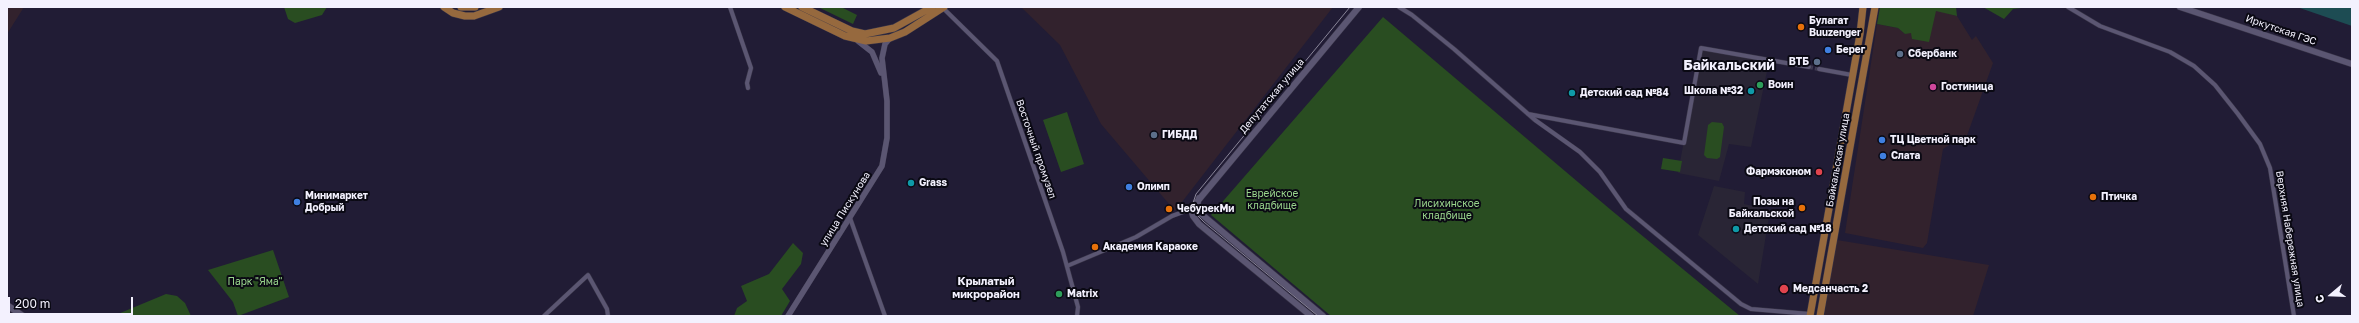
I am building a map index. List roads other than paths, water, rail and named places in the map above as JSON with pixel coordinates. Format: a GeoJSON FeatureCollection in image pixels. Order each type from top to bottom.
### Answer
{"type":"FeatureCollection","features":[{"type":"Feature","properties":{"kind":"main road"},"geometry":{"type":"LineString","coordinates":[[444,7],[453,13],[465,16],[474,16],[498,7]]}},
{"type":"Feature","properties":{"kind":"main road"},"geometry":{"type":"LineString","coordinates":[[461,7],[475,7]]}},
{"type":"Feature","properties":{"kind":"main road"},"geometry":{"type":"LineString","coordinates":[[785,7],[856,40],[870,41],[890,38],[912,28],[943,7]]}},
{"type":"Feature","properties":{"kind":"main road"},"geometry":{"type":"LineString","coordinates":[[802,7],[844,28],[865,34],[894,28],[932,7]]}},
{"type":"Feature","properties":{"kind":"main road","name":"Депутатская улица"},"geometry":{"type":"LineString","coordinates":[[1191,209],[1359,7]]}},
{"type":"Feature","properties":{"kind":"main road","name":"Байкальская улица"},"geometry":{"type":"LineString","coordinates":[[1810,315],[1863,7]]}},
{"type":"Feature","properties":{"kind":"main road","name":"Байкальская улица"},"geometry":{"type":"LineString","coordinates":[[1820,316],[1875,7]]}},
{"type":"Feature","properties":{"kind":"main road","name":"Иркутская ГЭС"},"geometry":{"type":"LineString","coordinates":[[2180,7],[2352,64]]}},
{"type":"Feature","properties":{"kind":"main road"},"geometry":{"type":"LineString","coordinates":[[1199,198],[1197,205],[1201,214],[1323,316]]}},
{"type":"Feature","properties":{"kind":"main road"},"geometry":{"type":"LineString","coordinates":[[1191,209],[1192,215],[1199,224],[1311,316]]}},
{"type":"Feature","properties":{"kind":"main road"},"geometry":{"type":"LineString","coordinates":[[7,304],[23,316]]}},
{"type":"Feature","properties":{"kind":"street"},"geometry":{"type":"LineString","coordinates":[[730,7],[750,68],[747,84],[748,88]]}},
{"type":"Feature","properties":{"kind":"street","name":"Восточный промузел"},"geometry":{"type":"LineString","coordinates":[[943,7],[997,61],[1067,266],[1078,307],[1077,316]]}},
{"type":"Feature","properties":{"kind":"street"},"geometry":{"type":"LineString","coordinates":[[1399,7],[1424,25],[1527,114],[1580,152],[1600,172],[1626,209],[1741,304],[1752,309],[1810,315]]}},
{"type":"Feature","properties":{"kind":"street","name":"Верхняя Набережная улица"},"geometry":{"type":"LineString","coordinates":[[2068,7],[2100,26],[2170,52],[2188,63],[2215,85],[2260,144],[2270,168],[2294,316]]}},
{"type":"Feature","properties":{"kind":"street","name":"улица Пискунова"},"geometry":{"type":"LineString","coordinates":[[788,316],[882,166],[887,138],[887,102],[882,58],[885,44],[890,38]]}},
{"type":"Feature","properties":{"kind":"street","name":"улица Пискунова"},"geometry":{"type":"LineString","coordinates":[[856,40],[868,48],[875,58],[887,102]]}},
{"type":"Feature","properties":{"kind":"street"},"geometry":{"type":"LineString","coordinates":[[1527,114],[1684,143],[1701,48],[1809,68]]}},
{"type":"Feature","properties":{"kind":"street"},"geometry":{"type":"LineString","coordinates":[[1819,69],[1852,75]]}},
{"type":"Feature","properties":{"kind":"street"},"geometry":{"type":"LineString","coordinates":[[1067,266],[1136,237],[1172,216],[1191,209]]}},
{"type":"Feature","properties":{"kind":"street"},"geometry":{"type":"LineString","coordinates":[[850,218],[885,316]]}},
{"type":"Feature","properties":{"kind":"street"},"geometry":{"type":"LineString","coordinates":[[544,316],[588,274],[607,309],[608,316]]}},
{"type":"Feature","properties":{"kind":"tunnel"},"geometry":{"type":"LineString","coordinates":[[1809,67],[1819,69]]}},
{"type":"Feature","properties":{"kind":"tram line"},"geometry":{"type":"LineString","coordinates":[[1318,316],[1204,222],[1196,214],[1193,203],[1196,194],[1350,7]]}},
{"type":"Feature","properties":{"kind":"place","name":"Булагат Buuzenger"},"geometry":{"type":"Point","coordinates":[1801,27]}},
{"type":"Feature","properties":{"kind":"place","name":"Берег"},"geometry":{"type":"Point","coordinates":[1828,50]}},
{"type":"Feature","properties":{"kind":"place","name":"Сбербанк"},"geometry":{"type":"Point","coordinates":[1900,54]}},
{"type":"Feature","properties":{"kind":"place","name":"ВТБ"},"geometry":{"type":"Point","coordinates":[1817,62]}},
{"type":"Feature","properties":{"kind":"place","name":"Воин"},"geometry":{"type":"Point","coordinates":[1760,85]}},
{"type":"Feature","properties":{"kind":"place","name":"Гостиница"},"geometry":{"type":"Point","coordinates":[1933,87]}},
{"type":"Feature","properties":{"kind":"place","name":"Школа №32"},"geometry":{"type":"Point","coordinates":[1751,91]}},
{"type":"Feature","properties":{"kind":"place","name":"Детский сад №84"},"geometry":{"type":"Point","coordinates":[1572,93]}},
{"type":"Feature","properties":{"kind":"place","name":"ГИБДД"},"geometry":{"type":"Point","coordinates":[1154,135]}},
{"type":"Feature","properties":{"kind":"place","name":"ТЦ Цветной парк"},"geometry":{"type":"Point","coordinates":[1882,140]}},
{"type":"Feature","properties":{"kind":"place","name":"Слата"},"geometry":{"type":"Point","coordinates":[1883,156]}},
{"type":"Feature","properties":{"kind":"place","name":"Фармэконом"},"geometry":{"type":"Point","coordinates":[1819,172]}},
{"type":"Feature","properties":{"kind":"place","name":"Grass"},"geometry":{"type":"Point","coordinates":[911,183]}},
{"type":"Feature","properties":{"kind":"place","name":"Олимп"},"geometry":{"type":"Point","coordinates":[1129,187]}},
{"type":"Feature","properties":{"kind":"place","name":"Птичка"},"geometry":{"type":"Point","coordinates":[2093,197]}},
{"type":"Feature","properties":{"kind":"place","name":"Минимаркет Добрый"},"geometry":{"type":"Point","coordinates":[297,202]}},
{"type":"Feature","properties":{"kind":"place","name":"Позы на Байкальской"},"geometry":{"type":"Point","coordinates":[1802,208]}},
{"type":"Feature","properties":{"kind":"place","name":"ЧебурекМи"},"geometry":{"type":"Point","coordinates":[1169,209]}},
{"type":"Feature","properties":{"kind":"place","name":"Детский сад №18"},"geometry":{"type":"Point","coordinates":[1736,229]}},
{"type":"Feature","properties":{"kind":"place","name":"Академия Караоке"},"geometry":{"type":"Point","coordinates":[1095,247]}},
{"type":"Feature","properties":{"kind":"place","name":"Медсанчасть 2"},"geometry":{"type":"Point","coordinates":[1784,289]}},
{"type":"Feature","properties":{"kind":"place","name":"Matrix"},"geometry":{"type":"Point","coordinates":[1059,294]}},
{"type":"Feature","properties":{"kind":"district","name":"Байкальский"},"geometry":{"type":"Point","coordinates":[1729,66]}},
{"type":"Feature","properties":{"kind":"district","name":"Крылатый микрорайон"},"geometry":{"type":"Point","coordinates":[986,288]}},
{"type":"Feature","properties":{"kind":"park label","name":"Еврейское кладбище"},"geometry":{"type":"Point","coordinates":[1272,200]}},
{"type":"Feature","properties":{"kind":"park label","name":"Лисихинское кладбище"},"geometry":{"type":"Point","coordinates":[1447,210]}},
{"type":"Feature","properties":{"kind":"park label","name":"Парк \"Яма\""},"geometry":{"type":"Point","coordinates":[255,282]}}]}
